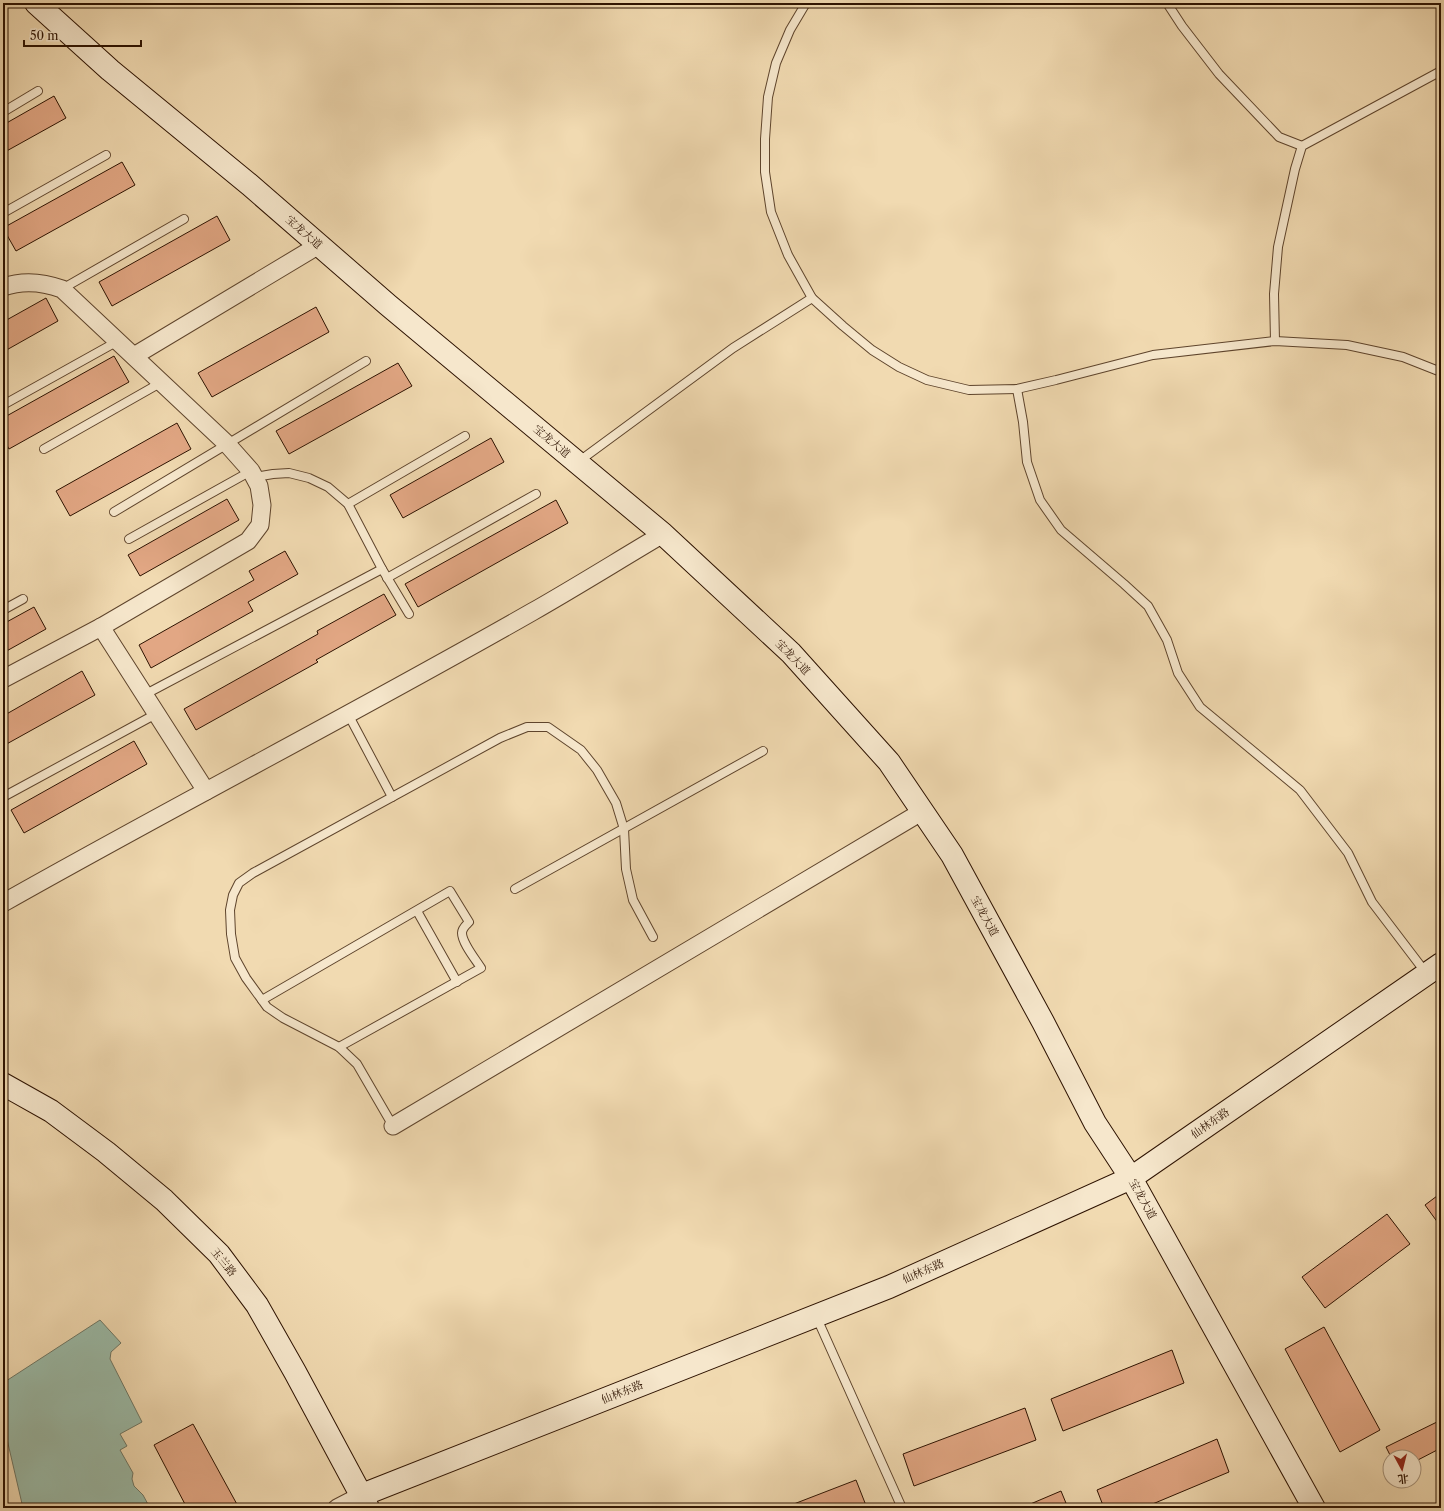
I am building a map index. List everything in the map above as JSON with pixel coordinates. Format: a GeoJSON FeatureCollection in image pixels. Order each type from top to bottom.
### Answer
{"type":"FeatureCollection","features":[{"type":"Feature","properties":{"kind":"street","name":"宝龙大道"},"geometry":{"type":"LineString","coordinates":[[36,3],[110,70],[250,185],[662,534],[790,653],[889,762],[952,855],[1043,1022],[1095,1123],[1131,1178],[1314,1508]]}},
{"type":"Feature","properties":{"kind":"street"},"geometry":{"type":"LineString","coordinates":[[134,356],[319,245]]}},
{"type":"Feature","properties":{"kind":"street"},"geometry":{"type":"LineString","coordinates":[[3,287],[11,284],[28,282],[49,284],[62,289],[227,444],[253,474],[258,486],[262,505],[260,525],[248,541],[101,627],[3,679]]}},
{"type":"Feature","properties":{"kind":"street"},"geometry":{"type":"LineString","coordinates":[[3,903],[532,612],[662,534]]}},
{"type":"Feature","properties":{"kind":"street"},"geometry":{"type":"LineString","coordinates":[[101,627],[206,791]]}},
{"type":"Feature","properties":{"kind":"street"},"geometry":{"type":"LineString","coordinates":[[393,1126],[923,811]]}},
{"type":"Feature","properties":{"kind":"street","name":"仙林东路"},"geometry":{"type":"LineString","coordinates":[[365,1501],[888,1286],[1131,1178],[1434,969]]}},
{"type":"Feature","properties":{"kind":"street","name":"玉兰路"},"geometry":{"type":"LineString","coordinates":[[3,1084],[51,1111],[106,1152],[164,1200],[219,1254],[257,1305],[365,1501]]}},
{"type":"Feature","properties":{"kind":"street"},"geometry":{"type":"LineString","coordinates":[[336,1508],[365,1501]]}},
{"type":"Feature","properties":{"kind":"lane"},"geometry":{"type":"LineString","coordinates":[[806,3],[790,30],[776,63],[767,104],[765,172],[772,212],[788,255],[812,298],[872,350],[899,367],[927,380],[969,390],[1017,389],[1153,355],[1275,341],[1348,345],[1403,358],[1441,372]]}},
{"type":"Feature","properties":{"kind":"lane"},"geometry":{"type":"LineString","coordinates":[[1167,3],[1182,26],[1219,74],[1279,138],[1302,146]]}},
{"type":"Feature","properties":{"kind":"lane"},"geometry":{"type":"LineString","coordinates":[[1275,341],[1274,294],[1278,247],[1295,169],[1302,146],[1441,71]]}},
{"type":"Feature","properties":{"kind":"lane"},"geometry":{"type":"LineString","coordinates":[[3,112],[38,92]]}},
{"type":"Feature","properties":{"kind":"lane"},"geometry":{"type":"LineString","coordinates":[[3,213],[106,155]]}},
{"type":"Feature","properties":{"kind":"lane"},"geometry":{"type":"LineString","coordinates":[[62,289],[184,219]]}},
{"type":"Feature","properties":{"kind":"lane"},"geometry":{"type":"LineString","coordinates":[[577,462],[734,348],[812,298]]}},
{"type":"Feature","properties":{"kind":"lane"},"geometry":{"type":"LineString","coordinates":[[3,406],[118,341]]}},
{"type":"Feature","properties":{"kind":"lane"},"geometry":{"type":"LineString","coordinates":[[114,512],[366,361]]}},
{"type":"Feature","properties":{"kind":"lane"},"geometry":{"type":"LineString","coordinates":[[44,449],[162,382]]}},
{"type":"Feature","properties":{"kind":"lane"},"geometry":{"type":"LineString","coordinates":[[1017,389],[1023,422],[1026,462],[1040,500],[1061,530],[1148,606],[1167,640],[1178,673],[1200,707],[1300,790],[1348,853],[1372,902],[1434,969]]}},
{"type":"Feature","properties":{"kind":"lane"},"geometry":{"type":"LineString","coordinates":[[348,504],[465,436]]}},
{"type":"Feature","properties":{"kind":"lane"},"geometry":{"type":"LineString","coordinates":[[129,539],[253,474],[289,473],[309,478],[328,486],[348,504],[382,570],[409,614]]}},
{"type":"Feature","properties":{"kind":"lane"},"geometry":{"type":"LineString","coordinates":[[388,578],[536,494]]}},
{"type":"Feature","properties":{"kind":"lane"},"geometry":{"type":"LineString","coordinates":[[144,695],[382,570]]}},
{"type":"Feature","properties":{"kind":"lane"},"geometry":{"type":"LineString","coordinates":[[3,610],[23,599]]}},
{"type":"Feature","properties":{"kind":"lane"},"geometry":{"type":"LineString","coordinates":[[3,797],[156,714]]}},
{"type":"Feature","properties":{"kind":"lane"},"geometry":{"type":"LineString","coordinates":[[348,714],[392,797]]}},
{"type":"Feature","properties":{"kind":"lane"},"geometry":{"type":"LineString","coordinates":[[393,1126],[357,1064],[339,1047],[283,1018],[267,1007],[246,978],[235,958],[231,934],[230,910],[232,895],[239,883],[500,738],[527,727],[548,727],[581,750],[597,770],[616,803],[624,829],[626,868],[633,900],[653,937]]}},
{"type":"Feature","properties":{"kind":"lane"},"geometry":{"type":"LineString","coordinates":[[515,889],[763,751]]}},
{"type":"Feature","properties":{"kind":"lane"},"geometry":{"type":"LineString","coordinates":[[262,1000],[450,891],[469,922],[464,927],[462,933],[464,941],[481,968],[339,1047]]}},
{"type":"Feature","properties":{"kind":"lane"},"geometry":{"type":"LineString","coordinates":[[417,911],[457,982]]}},
{"type":"Feature","properties":{"kind":"lane"},"geometry":{"type":"LineString","coordinates":[[816,1315],[902,1508]]}},
{"type":"Feature","properties":{"kind":"shaded area"},"geometry":{"type":"Polygon","coordinates":[[[100,1320],[121,1343],[111,1352],[110,1359],[142,1422],[120,1434],[127,1446],[120,1450],[133,1473],[132,1479],[134,1486],[143,1495],[150,1508],[23,1508],[3,1422],[3,1383],[100,1320]]]}},
{"type":"Feature","properties":{"kind":"building"},"geometry":{"type":"Polygon","coordinates":[[[54,96],[66,118],[3,153],[3,125],[54,96]]]}},
{"type":"Feature","properties":{"kind":"building"},"geometry":{"type":"Polygon","coordinates":[[[122,162],[135,185],[16,251],[3,228],[122,162]]]}},
{"type":"Feature","properties":{"kind":"building"},"geometry":{"type":"Polygon","coordinates":[[[217,216],[230,240],[112,306],[99,282],[217,216]]]}},
{"type":"Feature","properties":{"kind":"building"},"geometry":{"type":"Polygon","coordinates":[[[46,298],[58,321],[3,352],[3,322],[46,298]]]}},
{"type":"Feature","properties":{"kind":"building"},"geometry":{"type":"Polygon","coordinates":[[[316,307],[329,332],[212,397],[198,373],[316,307]]]}},
{"type":"Feature","properties":{"kind":"building"},"geometry":{"type":"Polygon","coordinates":[[[114,356],[129,382],[9,449],[3,438],[3,418],[114,356]]]}},
{"type":"Feature","properties":{"kind":"building"},"geometry":{"type":"Polygon","coordinates":[[[398,363],[412,386],[289,454],[276,431],[398,363]]]}},
{"type":"Feature","properties":{"kind":"building"},"geometry":{"type":"Polygon","coordinates":[[[177,423],[191,449],[70,516],[56,491],[177,423]]]}},
{"type":"Feature","properties":{"kind":"building"},"geometry":{"type":"Polygon","coordinates":[[[491,438],[504,462],[403,518],[390,495],[491,438]]]}},
{"type":"Feature","properties":{"kind":"building"},"geometry":{"type":"Polygon","coordinates":[[[227,499],[239,520],[140,576],[128,555],[227,499]]]}},
{"type":"Feature","properties":{"kind":"building"},"geometry":{"type":"Polygon","coordinates":[[[556,500],[568,523],[418,607],[405,584],[556,500]]]}},
{"type":"Feature","properties":{"kind":"building"},"geometry":{"type":"Polygon","coordinates":[[[285,551],[298,574],[248,602],[253,611],[151,668],[139,645],[254,580],[249,571],[285,551]]]}},
{"type":"Feature","properties":{"kind":"building"},"geometry":{"type":"Polygon","coordinates":[[[384,594],[396,615],[316,660],[318,662],[196,730],[184,709],[318,634],[317,631],[384,594]]]}},
{"type":"Feature","properties":{"kind":"building"},"geometry":{"type":"Polygon","coordinates":[[[34,607],[46,629],[3,653],[3,624],[34,607]]]}},
{"type":"Feature","properties":{"kind":"building"},"geometry":{"type":"Polygon","coordinates":[[[82,671],[95,695],[3,746],[3,716],[82,671]]]}},
{"type":"Feature","properties":{"kind":"building"},"geometry":{"type":"Polygon","coordinates":[[[134,741],[147,764],[24,833],[11,810],[134,741]]]}},
{"type":"Feature","properties":{"kind":"building"},"geometry":{"type":"Polygon","coordinates":[[[1441,1193],[1441,1227],[1425,1205],[1441,1193]]]}},
{"type":"Feature","properties":{"kind":"building"},"geometry":{"type":"Polygon","coordinates":[[[1387,1214],[1410,1244],[1325,1308],[1302,1277],[1387,1214]]]}},
{"type":"Feature","properties":{"kind":"building"},"geometry":{"type":"Polygon","coordinates":[[[1324,1327],[1380,1430],[1340,1452],[1285,1349],[1324,1327]]]}},
{"type":"Feature","properties":{"kind":"building"},"geometry":{"type":"Polygon","coordinates":[[[1172,1350],[1184,1383],[1063,1431],[1051,1399],[1172,1350]]]}},
{"type":"Feature","properties":{"kind":"building"},"geometry":{"type":"Polygon","coordinates":[[[1025,1408],[1036,1440],[914,1486],[903,1454],[1025,1408]]]}},
{"type":"Feature","properties":{"kind":"building"},"geometry":{"type":"Polygon","coordinates":[[[1441,1420],[1441,1448],[1422,1458],[1422,1449],[1387,1449],[1386,1447],[1441,1420]]]}},
{"type":"Feature","properties":{"kind":"building"},"geometry":{"type":"Polygon","coordinates":[[[193,1424],[239,1508],[187,1508],[154,1445],[193,1424]]]}},
{"type":"Feature","properties":{"kind":"building"},"geometry":{"type":"Polygon","coordinates":[[[1217,1439],[1229,1472],[1143,1508],[1104,1508],[1097,1490],[1217,1439]]]}},
{"type":"Feature","properties":{"kind":"building"},"geometry":{"type":"Polygon","coordinates":[[[856,1480],[867,1508],[786,1508],[786,1507],[856,1480]]]}},
{"type":"Feature","properties":{"kind":"building"},"geometry":{"type":"Polygon","coordinates":[[[1061,1491],[1068,1508],[1021,1508],[1061,1491]]]}}]}
